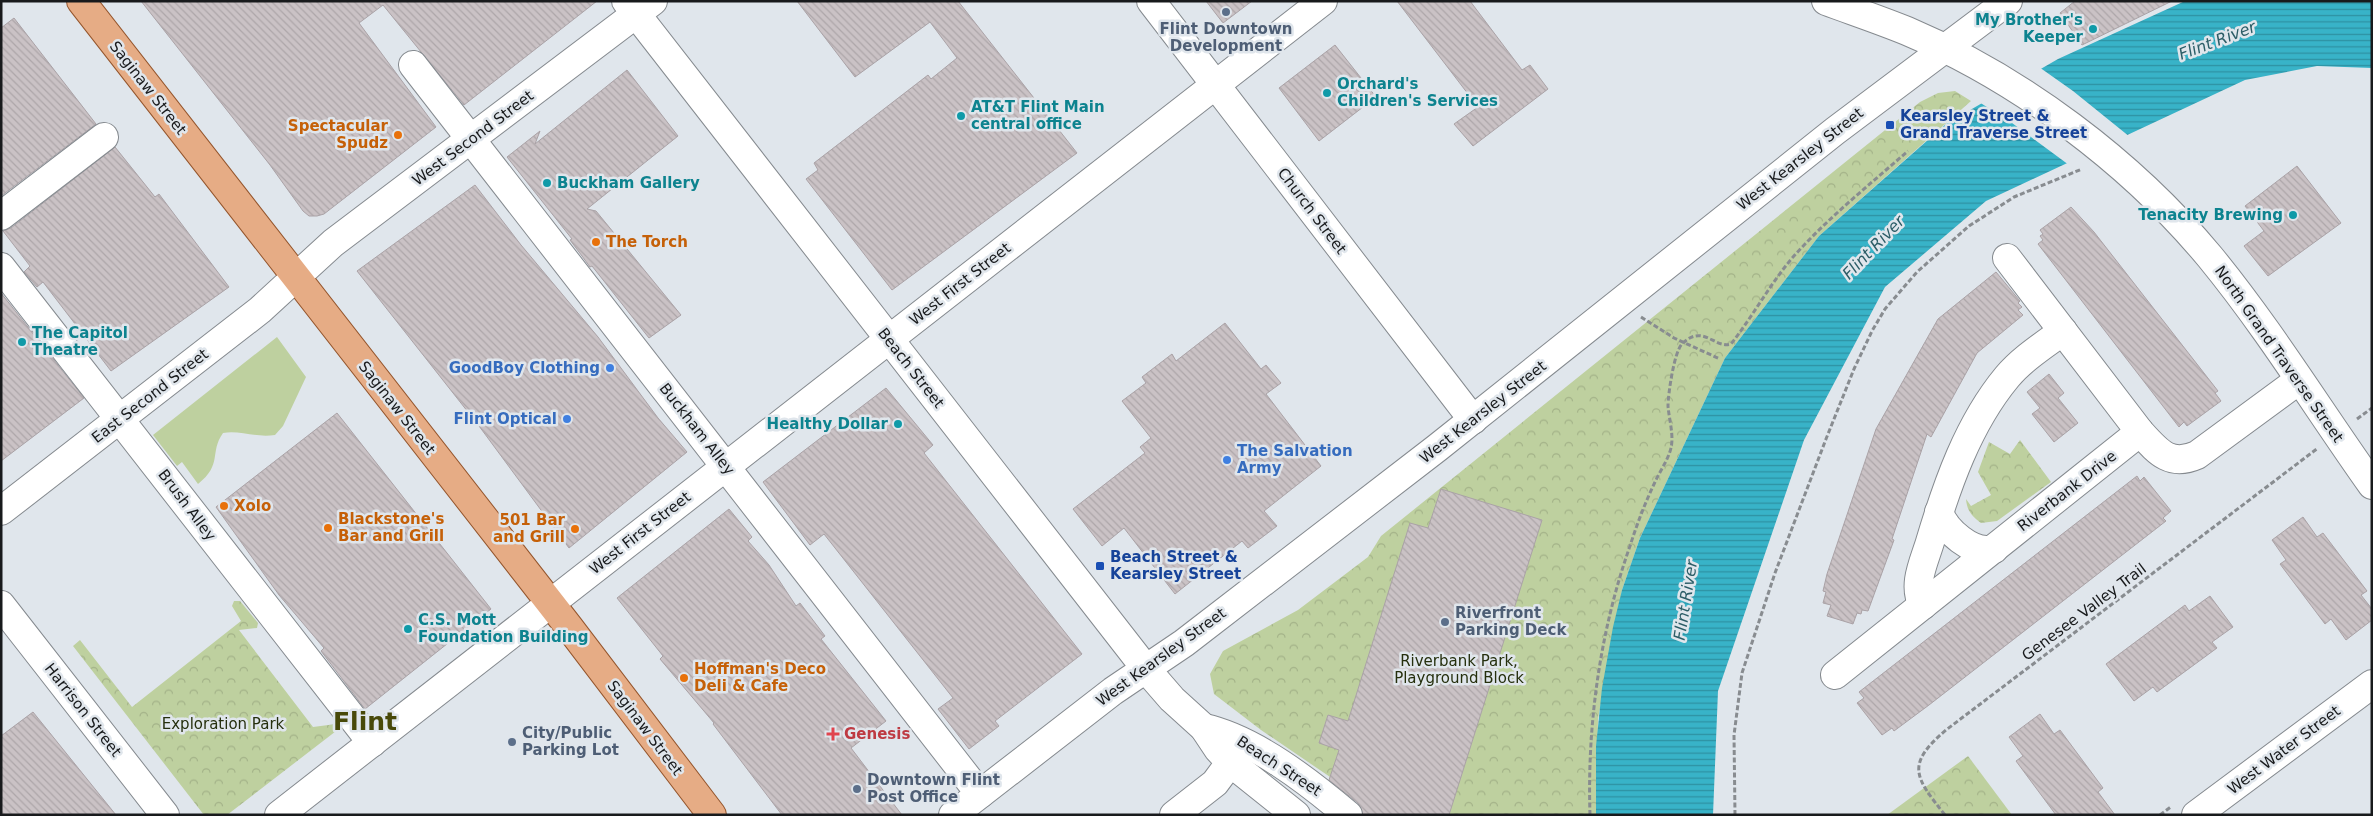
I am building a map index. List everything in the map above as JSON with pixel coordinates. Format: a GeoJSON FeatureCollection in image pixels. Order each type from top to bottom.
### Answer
{"type":"FeatureCollection","features":[{"type":"Feature","properties":{"kind":"main road","name":"Saginaw Street"},"geometry":{"type":"LineString","coordinates":[[81,1],[712,815]]}},
{"type":"Feature","properties":{"kind":"street","name":"Church Street"},"geometry":{"type":"LineString","coordinates":[[1151,1],[1473,420]]}},
{"type":"Feature","properties":{"kind":"street","name":"West First Street"},"geometry":{"type":"LineString","coordinates":[[279,815],[1214,84],[1323,1]]}},
{"type":"Feature","properties":{"kind":"street","name":"North Grand Traverse Street"},"geometry":{"type":"LineString","coordinates":[[1826,1],[1908,31],[2002,81],[2063,121],[2118,166],[2171,214],[2209,256],[2258,320],[2372,485]]}},
{"type":"Feature","properties":{"kind":"street","name":"West Kearsley Street"},"geometry":{"type":"LineString","coordinates":[[953,815],[1114,691],[1199,631],[1473,420],[1835,131],[2008,1]]}},
{"type":"Feature","properties":{"kind":"street","name":"West Second Street"},"geometry":{"type":"LineString","coordinates":[[295,278],[333,243],[472,140],[638,6]]}},
{"type":"Feature","properties":{"kind":"street","name":"Beach Street"},"geometry":{"type":"LineString","coordinates":[[638,6],[889,339],[1146,669],[1175,703],[1204,728],[1218,750],[1238,753],[1307,782],[1348,815]]}},
{"type":"Feature","properties":{"kind":"street","name":"Buckham Alley"},"geometry":{"type":"LineString","coordinates":[[412,65],[980,794]]}},
{"type":"Feature","properties":{"kind":"street"},"geometry":{"type":"LineString","coordinates":[[1,216],[104,137]]}},
{"type":"Feature","properties":{"kind":"street"},"geometry":{"type":"LineString","coordinates":[[2007,258],[2140,432],[2164,455],[2178,460],[2190,458],[2207,448],[2300,380]]}},
{"type":"Feature","properties":{"kind":"street","name":"Brush Alley"},"geometry":{"type":"LineString","coordinates":[[1,267],[121,418],[372,743]]}},
{"type":"Feature","properties":{"kind":"street","name":"East Second Street"},"geometry":{"type":"LineString","coordinates":[[1,511],[260,310],[295,278]]}},
{"type":"Feature","properties":{"kind":"street"},"geometry":{"type":"LineString","coordinates":[[1923,605],[1919,595],[1919,578],[1939,512],[1959,458],[1996,392],[2017,367],[2063,331]]}},
{"type":"Feature","properties":{"kind":"street","name":"Riverbank Drive"},"geometry":{"type":"LineString","coordinates":[[1836,675],[2140,432]]}},
{"type":"Feature","properties":{"kind":"street"},"geometry":{"type":"LineString","coordinates":[[1939,512],[1944,525],[1954,534],[1979,549],[1994,549]]}},
{"type":"Feature","properties":{"kind":"street","name":"Harrison Street"},"geometry":{"type":"LineString","coordinates":[[1,605],[165,815]]}},
{"type":"Feature","properties":{"kind":"street","name":"West Water Street"},"geometry":{"type":"LineString","coordinates":[[2196,815],[2372,684]]}},
{"type":"Feature","properties":{"kind":"street","name":"Beach Street"},"geometry":{"type":"LineString","coordinates":[[1238,753],[1296,815]]}},
{"type":"Feature","properties":{"kind":"street"},"geometry":{"type":"LineString","coordinates":[[1174,815],[1215,783],[1238,753]]}},
{"type":"Feature","properties":{"kind":"path"},"geometry":{"type":"LineString","coordinates":[[1590,815],[1592,732],[1606,637],[1617,587],[1630,546],[1650,492],[1671,447],[1668,399],[1676,355],[1684,343],[1701,335],[1726,345],[1731,344],[1776,278],[1802,248],[1838,212],[1908,151]]}},
{"type":"Feature","properties":{"kind":"path"},"geometry":{"type":"LineString","coordinates":[[1735,815],[1734,735],[1742,673],[1769,590],[1826,440],[1854,369],[1872,332],[1885,310],[1917,272],[1969,226],[2014,197],[2082,169]]}},
{"type":"Feature","properties":{"kind":"path"},"geometry":{"type":"LineString","coordinates":[[1641,316],[1684,343],[1720,358]]}},
{"type":"Feature","properties":{"kind":"path"},"geometry":{"type":"LineString","coordinates":[[2354,421],[2372,408]]}},
{"type":"Feature","properties":{"kind":"path","name":"Genesee Valley Trail"},"geometry":{"type":"LineString","coordinates":[[1945,815],[1923,786],[1919,774],[1924,753],[1936,739],[2317,449]]}},
{"type":"Feature","properties":{"kind":"green space","name":"Riverbank Park, Playground Block"},"geometry":{"type":"Polygon","coordinates":[[[1955,91],[1971,101],[1819,236],[1725,358],[1640,538],[1622,590],[1598,719],[1596,815],[1386,815],[1261,730],[1214,694],[1210,674],[1223,651],[1298,610],[1368,557],[1381,536],[1920,102],[1938,93],[1955,91]]]}},
{"type":"Feature","properties":{"kind":"green space"},"geometry":{"type":"Polygon","coordinates":[[[277,337],[306,377],[283,426],[275,435],[268,436],[235,432],[223,433],[219,440],[213,464],[206,477],[198,484],[182,462],[177,466],[153,435],[277,337]]]}},
{"type":"Feature","properties":{"kind":"green space"},"geometry":{"type":"Polygon","coordinates":[[[2020,440],[2051,482],[1997,521],[1981,523],[1970,513],[1966,499],[1971,506],[1991,495],[1978,472],[1989,442],[2010,454],[2020,440]]]}},
{"type":"Feature","properties":{"kind":"green space","name":"Exploration Park"},"geometry":{"type":"Polygon","coordinates":[[[234,601],[240,601],[258,623],[257,628],[239,630],[313,727],[336,724],[340,728],[227,815],[204,815],[73,646],[80,640],[132,707],[241,621],[232,606],[234,601]]]}},
{"type":"Feature","properties":{"kind":"green space"},"geometry":{"type":"Polygon","coordinates":[[[1968,756],[2012,815],[1887,815],[1968,756]]]}},
{"type":"Feature","properties":{"kind":"water","name":"Flint River"},"geometry":{"type":"Polygon","coordinates":[[[2185,1],[2372,1],[2372,68],[2317,66],[2245,80],[1986,201],[1885,287],[1804,440],[1718,691],[1713,815],[1596,815],[1596,746],[1602,688],[1622,590],[1640,538],[1725,358],[1819,236],[1946,124],[2058,59],[2185,1]]]}},
{"type":"Feature","properties":{"kind":"pier"},"geometry":{"type":"Polygon","coordinates":[[[2039,67],[2073,91],[2130,137],[2069,165],[2012,123],[1979,102],[2039,67]]]}},
{"type":"Feature","properties":{"kind":"building"},"geometry":{"type":"Polygon","coordinates":[[[141,1],[597,1],[464,105],[383,5],[359,23],[436,127],[324,214],[309,216],[303,211],[270,165],[141,1]]]}},
{"type":"Feature","properties":{"kind":"building","name":"AT&T Flint Main central office"},"geometry":{"type":"Polygon","coordinates":[[[797,1],[958,1],[1077,153],[892,290],[806,179],[818,170],[814,163],[928,75],[931,79],[957,58],[930,22],[855,77],[797,1]]]}},
{"type":"Feature","properties":{"kind":"building","name":"Flint Downtown Development"},"geometry":{"type":"Polygon","coordinates":[[[1206,1],[1252,1],[1223,23],[1206,1]]]}},
{"type":"Feature","properties":{"kind":"building"},"geometry":{"type":"Polygon","coordinates":[[[1397,1],[1470,1],[1522,70],[1530,65],[1548,89],[1473,146],[1454,124],[1478,107],[1397,1]]]}},
{"type":"Feature","properties":{"kind":"building","name":"My Brother's Keeper"},"geometry":{"type":"Polygon","coordinates":[[[2075,1],[2172,1],[2082,45],[2060,13],[2075,1]]]}},
{"type":"Feature","properties":{"kind":"building"},"geometry":{"type":"Polygon","coordinates":[[[14,18],[96,124],[1,196],[1,28],[14,18]]]}},
{"type":"Feature","properties":{"kind":"building","name":"Orchard's Children's Services"},"geometry":{"type":"Polygon","coordinates":[[[1335,45],[1376,97],[1319,141],[1279,88],[1335,45]]]}},
{"type":"Feature","properties":{"kind":"building"},"geometry":{"type":"Polygon","coordinates":[[[627,70],[678,136],[587,209],[596,211],[681,315],[649,338],[592,266],[590,267],[570,240],[572,239],[507,157],[540,131],[535,144],[627,70]]]}},
{"type":"Feature","properties":{"kind":"building"},"geometry":{"type":"Polygon","coordinates":[[[115,147],[155,197],[159,194],[229,287],[111,371],[43,282],[37,287],[24,272],[30,266],[3,231],[11,228],[115,147]]]}},
{"type":"Feature","properties":{"kind":"building","name":"Tenacity Brewing"},"geometry":{"type":"Polygon","coordinates":[[[2297,166],[2341,223],[2268,276],[2244,246],[2264,231],[2245,206],[2297,166]]]}},
{"type":"Feature","properties":{"kind":"building"},"geometry":{"type":"Polygon","coordinates":[[[475,185],[521,245],[598,337],[658,418],[687,452],[569,548],[479,426],[357,271],[475,185]]]}},
{"type":"Feature","properties":{"kind":"building"},"geometry":{"type":"Polygon","coordinates":[[[2071,207],[2094,232],[2218,391],[2215,393],[2221,401],[2187,426],[2184,422],[2179,427],[2038,244],[2043,240],[2040,236],[2043,234],[2040,230],[2071,207]]]}},
{"type":"Feature","properties":{"kind":"building"},"geometry":{"type":"Polygon","coordinates":[[[1996,272],[2020,301],[2018,303],[2022,307],[2018,310],[2023,315],[1977,353],[1931,437],[1927,434],[1892,539],[1894,540],[1868,611],[1862,610],[1861,614],[1857,613],[1853,624],[1827,616],[1831,605],[1823,603],[1826,592],[1823,591],[1827,574],[1876,429],[1938,319],[1996,272]]]}},
{"type":"Feature","properties":{"kind":"building","name":"The Capitol Theatre"},"geometry":{"type":"Polygon","coordinates":[[[1,293],[84,398],[1,461],[1,293]]]}},
{"type":"Feature","properties":{"kind":"building","name":"The Salvation Army"},"geometry":{"type":"Polygon","coordinates":[[[1225,323],[1261,369],[1266,365],[1281,383],[1266,394],[1321,466],[1264,511],[1277,526],[1248,548],[1242,541],[1175,594],[1124,528],[1102,546],[1073,509],[1145,453],[1140,447],[1151,438],[1122,401],[1146,383],[1142,377],[1172,354],[1176,361],[1225,323]]]}},
{"type":"Feature","properties":{"kind":"building"},"geometry":{"type":"Polygon","coordinates":[[[2049,374],[2064,393],[2058,398],[2078,423],[2054,442],[2032,414],[2040,408],[2027,392],[2049,374]]]}},
{"type":"Feature","properties":{"kind":"building"},"geometry":{"type":"Polygon","coordinates":[[[886,388],[933,445],[924,453],[1082,654],[995,721],[999,726],[969,749],[938,709],[953,698],[824,534],[810,545],[763,482],[886,388]]]}},
{"type":"Feature","properties":{"kind":"building"},"geometry":{"type":"Polygon","coordinates":[[[337,413],[491,609],[365,709],[321,651],[324,648],[279,595],[216,507],[337,413]]]}},
{"type":"Feature","properties":{"kind":"building"},"geometry":{"type":"Polygon","coordinates":[[[2137,476],[2140,481],[2144,477],[2171,511],[2163,518],[2166,521],[1929,705],[1894,731],[1892,728],[1882,735],[1857,703],[1864,698],[1859,692],[2137,476]]]}},
{"type":"Feature","properties":{"kind":"building","name":"Riverfront Parking Deck"},"geometry":{"type":"Polygon","coordinates":[[[1441,489],[1542,520],[1449,815],[1363,815],[1358,803],[1329,780],[1339,750],[1319,743],[1328,715],[1348,721],[1410,523],[1428,528],[1441,489]]]}},
{"type":"Feature","properties":{"kind":"building"},"geometry":{"type":"Polygon","coordinates":[[[729,509],[752,537],[748,541],[769,565],[796,606],[800,603],[825,636],[821,639],[886,721],[851,748],[902,815],[782,815],[714,723],[660,659],[663,656],[617,598],[729,509]]]}},
{"type":"Feature","properties":{"kind":"building"},"geometry":{"type":"Polygon","coordinates":[[[2303,517],[2317,537],[2323,533],[2367,591],[2361,595],[2372,609],[2372,620],[2346,640],[2331,619],[2325,624],[2280,564],[2286,560],[2272,540],[2303,517]]]}},
{"type":"Feature","properties":{"kind":"building"},"geometry":{"type":"Polygon","coordinates":[[[2210,596],[2233,627],[2212,642],[2217,648],[2157,692],[2153,687],[2134,701],[2106,664],[2185,605],[2189,611],[2210,596]]]}},
{"type":"Feature","properties":{"kind":"building"},"geometry":{"type":"Polygon","coordinates":[[[33,712],[116,815],[1,815],[1,736],[33,712]]]}},
{"type":"Feature","properties":{"kind":"building"},"geometry":{"type":"Polygon","coordinates":[[[2040,714],[2054,734],[2060,730],[2103,788],[2098,792],[2115,815],[2056,815],[2016,761],[2023,756],[2009,737],[2040,714]]]}},
{"type":"Feature","properties":{"kind":"place","name":"Flint Downtown Development"},"geometry":{"type":"Point","coordinates":[1226,12]}},
{"type":"Feature","properties":{"kind":"place","name":"My Brother's Keeper"},"geometry":{"type":"Point","coordinates":[2093,29]}},
{"type":"Feature","properties":{"kind":"place","name":"Orchard's Children's Services"},"geometry":{"type":"Point","coordinates":[1327,93]}},
{"type":"Feature","properties":{"kind":"place","name":"AT&T Flint Main central office"},"geometry":{"type":"Point","coordinates":[961,116]}},
{"type":"Feature","properties":{"kind":"place","name":"Kearsley Street & Grand Traverse Street"},"geometry":{"type":"Point","coordinates":[1890,125]}},
{"type":"Feature","properties":{"kind":"place","name":"Spectacular Spudz"},"geometry":{"type":"Point","coordinates":[398,135]}},
{"type":"Feature","properties":{"kind":"place","name":"Buckham Gallery"},"geometry":{"type":"Point","coordinates":[547,183]}},
{"type":"Feature","properties":{"kind":"place","name":"Tenacity Brewing"},"geometry":{"type":"Point","coordinates":[2293,215]}},
{"type":"Feature","properties":{"kind":"place","name":"The Torch"},"geometry":{"type":"Point","coordinates":[596,242]}},
{"type":"Feature","properties":{"kind":"place","name":"The Capitol Theatre"},"geometry":{"type":"Point","coordinates":[22,342]}},
{"type":"Feature","properties":{"kind":"place","name":"GoodBoy Clothing"},"geometry":{"type":"Point","coordinates":[610,368]}},
{"type":"Feature","properties":{"kind":"place","name":"Flint Optical"},"geometry":{"type":"Point","coordinates":[567,419]}},
{"type":"Feature","properties":{"kind":"place","name":"Healthy Dollar"},"geometry":{"type":"Point","coordinates":[898,424]}},
{"type":"Feature","properties":{"kind":"place","name":"The Salvation Army"},"geometry":{"type":"Point","coordinates":[1227,460]}},
{"type":"Feature","properties":{"kind":"place","name":"Xolo"},"geometry":{"type":"Point","coordinates":[224,506]}},
{"type":"Feature","properties":{"kind":"place","name":"Blackstone's Bar and Grill"},"geometry":{"type":"Point","coordinates":[328,528]}},
{"type":"Feature","properties":{"kind":"place","name":"501 Bar and Grill"},"geometry":{"type":"Point","coordinates":[575,529]}},
{"type":"Feature","properties":{"kind":"place","name":"Beach Street & Kearsley Street"},"geometry":{"type":"Point","coordinates":[1100,566]}},
{"type":"Feature","properties":{"kind":"place","name":"Riverfront Parking Deck"},"geometry":{"type":"Point","coordinates":[1445,622]}},
{"type":"Feature","properties":{"kind":"place","name":"C.S. Mott Foundation Building"},"geometry":{"type":"Point","coordinates":[408,629]}},
{"type":"Feature","properties":{"kind":"place","name":"Hoffman's Deco Deli & Cafe"},"geometry":{"type":"Point","coordinates":[684,678]}},
{"type":"Feature","properties":{"kind":"place","name":"Genesis"},"geometry":{"type":"Point","coordinates":[833,734]}},
{"type":"Feature","properties":{"kind":"place","name":"City/Public Parking Lot"},"geometry":{"type":"Point","coordinates":[512,742]}},
{"type":"Feature","properties":{"kind":"place","name":"Downtown Flint Post Office"},"geometry":{"type":"Point","coordinates":[857,789]}},
{"type":"Feature","properties":{"kind":"district","name":"Flint"},"geometry":{"type":"Point","coordinates":[365,721]}}]}
